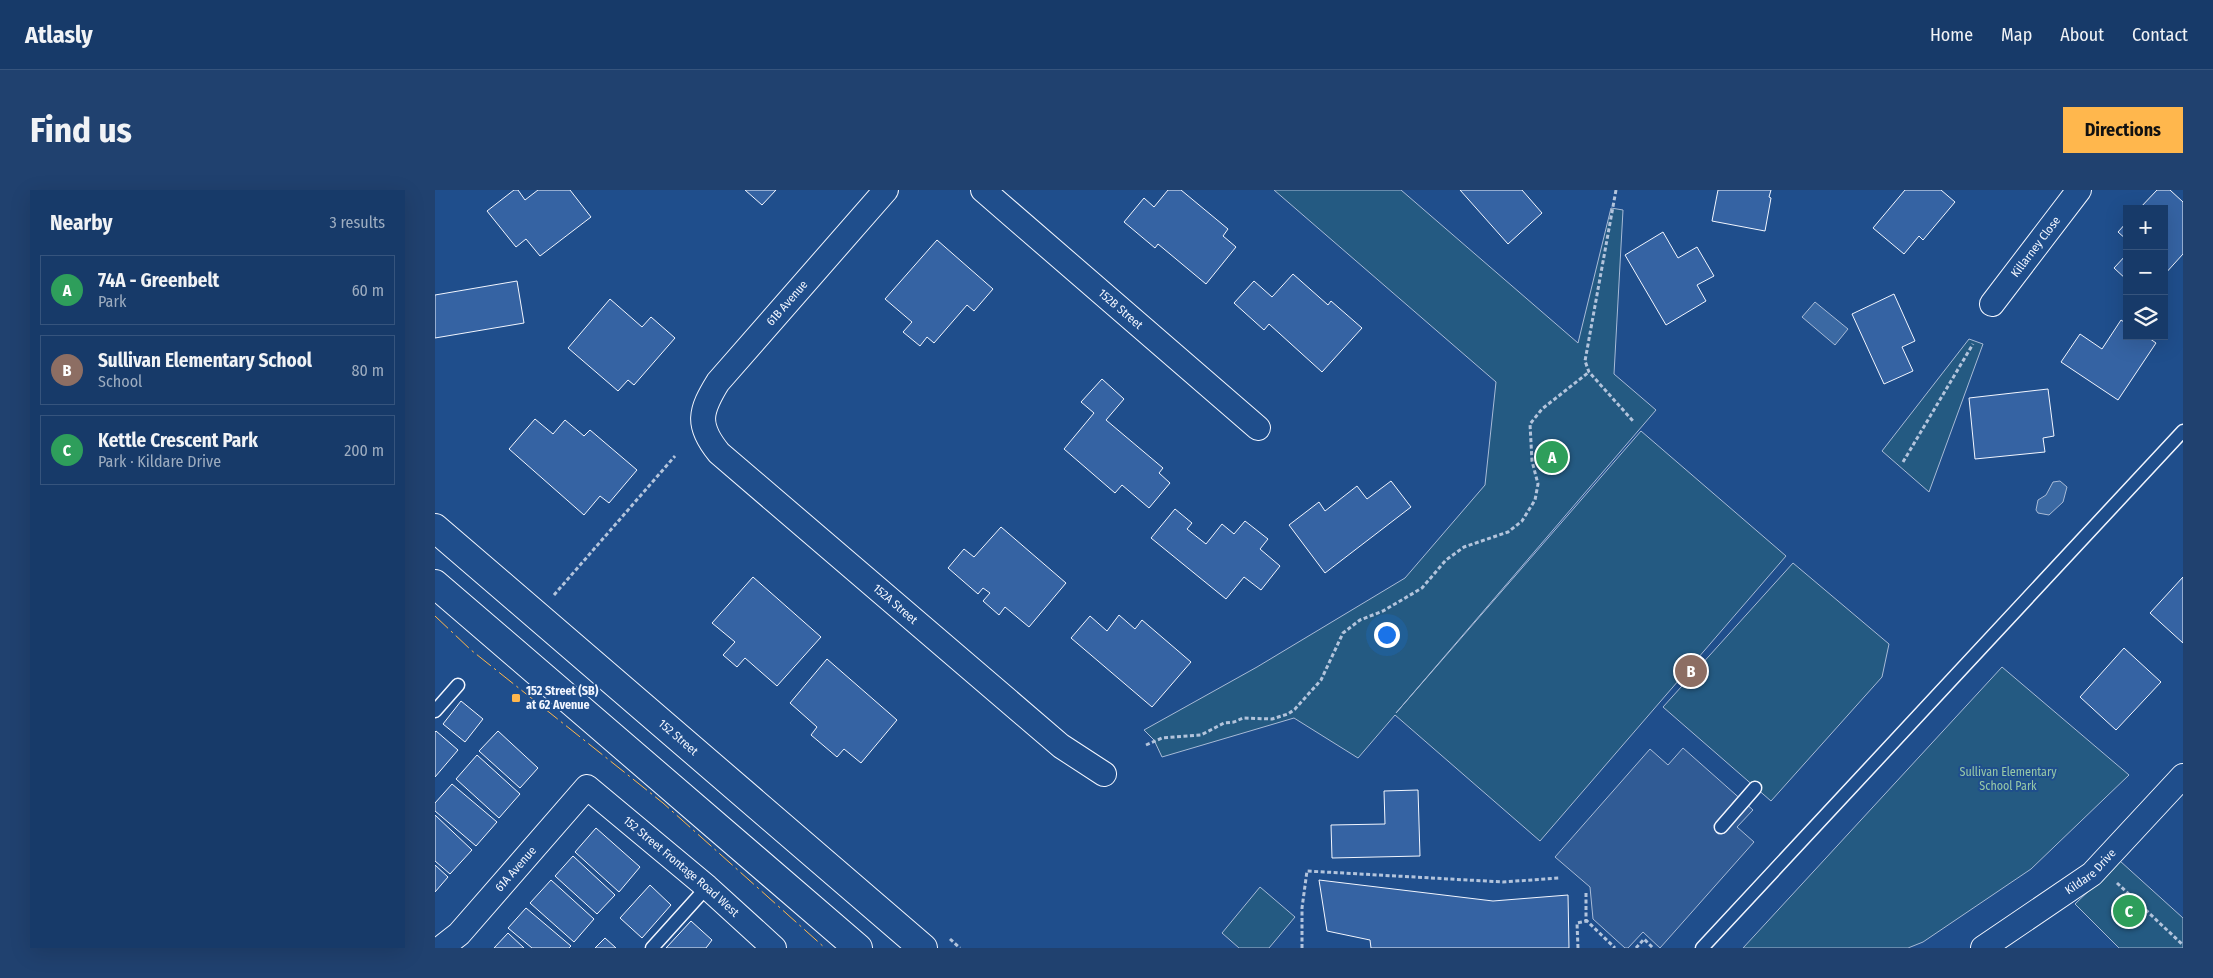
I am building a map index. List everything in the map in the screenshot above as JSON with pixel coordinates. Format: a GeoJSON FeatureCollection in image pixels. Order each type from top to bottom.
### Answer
{"type":"FeatureCollection","features":[{"type":"Feature","properties":{"kind":"main road","name":"152 Street"},"geometry":{"type":"LineString","coordinates":[[435,528],[923,948]]}},
{"type":"Feature","properties":{"kind":"main road"},"geometry":{"type":"LineString","coordinates":[[435,584],[858,948]]}},
{"type":"Feature","properties":{"kind":"street","name":"61B Avenue"},"geometry":{"type":"LineString","coordinates":[[702,422],[708,397],[718,382],[886,190]]}},
{"type":"Feature","properties":{"kind":"street","name":"152B Street"},"geometry":{"type":"LineString","coordinates":[[983,190],[1258,428]]}},
{"type":"Feature","properties":{"kind":"street","name":"Killarney Close"},"geometry":{"type":"LineString","coordinates":[[1992,304],[2079,190]]}},
{"type":"Feature","properties":{"kind":"street","name":"152A Street"},"geometry":{"type":"LineString","coordinates":[[702,422],[706,434],[719,452],[1061,746],[1104,774]]}},
{"type":"Feature","properties":{"kind":"street","name":"Kildare Drive"},"geometry":{"type":"LineString","coordinates":[[1983,948],[2092,874],[2183,776]]}},
{"type":"Feature","properties":{"kind":"street","name":"152 Street Frontage Road West"},"geometry":{"type":"LineString","coordinates":[[587,787],[707,887],[774,948]]}},
{"type":"Feature","properties":{"kind":"street","name":"61A Avenue"},"geometry":{"type":"LineString","coordinates":[[441,948],[459,934],[587,787]]}},
{"type":"Feature","properties":{"kind":"lane"},"geometry":{"type":"LineString","coordinates":[[1702,948],[2183,431]]}},
{"type":"Feature","properties":{"kind":"lane"},"geometry":{"type":"LineString","coordinates":[[435,711],[458,685]]}},
{"type":"Feature","properties":{"kind":"lane"},"geometry":{"type":"LineString","coordinates":[[1721,827],[1755,788]]}},
{"type":"Feature","properties":{"kind":"lane"},"geometry":{"type":"LineString","coordinates":[[652,948],[707,887]]}},
{"type":"Feature","properties":{"kind":"path"},"geometry":{"type":"LineString","coordinates":[[1616,190],[1585,361],[1589,372],[1633,421]]}},
{"type":"Feature","properties":{"kind":"path"},"geometry":{"type":"LineString","coordinates":[[1903,462],[1973,344]]}},
{"type":"Feature","properties":{"kind":"path"},"geometry":{"type":"LineString","coordinates":[[1146,745],[1163,738],[1201,735],[1224,723],[1234,722],[1243,718],[1272,719],[1287,714],[1295,709],[1321,680],[1343,633],[1360,620],[1390,607],[1422,588],[1446,560],[1464,547],[1508,532],[1522,521],[1535,500],[1538,484],[1532,461],[1530,424],[1542,409],[1589,372]]}},
{"type":"Feature","properties":{"kind":"path"},"geometry":{"type":"LineString","coordinates":[[550,600],[675,456]]}},
{"type":"Feature","properties":{"kind":"path"},"geometry":{"type":"LineString","coordinates":[[1302,948],[1302,908],[1307,871],[1503,882],[1559,878]]}},
{"type":"Feature","properties":{"kind":"path"},"geometry":{"type":"LineString","coordinates":[[2111,877],[2183,945]]}},
{"type":"Feature","properties":{"kind":"path"},"geometry":{"type":"LineString","coordinates":[[1586,893],[1587,921],[1615,948]]}},
{"type":"Feature","properties":{"kind":"path"},"geometry":{"type":"LineString","coordinates":[[1578,948],[1577,923],[1587,921]]}},
{"type":"Feature","properties":{"kind":"path"},"geometry":{"type":"LineString","coordinates":[[1636,948],[1644,939],[1653,948]]}},
{"type":"Feature","properties":{"kind":"green space"},"geometry":{"type":"Polygon","coordinates":[[[1274,190],[1401,190],[1578,343],[1611,208],[1623,210],[1614,374],[1656,410],[1396,713],[1641,431],[1786,556],[1540,841],[1395,715],[1358,758],[1294,718],[1162,757],[1154,740],[1144,730],[1257,667],[1405,578],[1485,485],[1496,382],[1274,190]]]}},
{"type":"Feature","properties":{"kind":"green space"},"geometry":{"type":"Polygon","coordinates":[[[1969,339],[1983,344],[1929,492],[1882,451],[1969,339]]]}},
{"type":"Feature","properties":{"kind":"green space"},"geometry":{"type":"Polygon","coordinates":[[[1793,563],[1889,644],[1882,677],[1771,801],[1663,707],[1793,563]]]}},
{"type":"Feature","properties":{"kind":"green space","name":"Sullivan Elementary School Park"},"geometry":{"type":"Polygon","coordinates":[[[2002,667],[2129,775],[2031,869],[1923,942],[1908,948],[1743,948],[2002,667]]]}},
{"type":"Feature","properties":{"kind":"green space"},"geometry":{"type":"Polygon","coordinates":[[[2120,861],[2183,918],[2183,948],[2119,948],[2075,904],[2120,861]]]}},
{"type":"Feature","properties":{"kind":"green space"},"geometry":{"type":"Polygon","coordinates":[[[1260,887],[1295,917],[1269,948],[1239,948],[1222,933],[1260,887]]]}},
{"type":"Feature","properties":{"kind":"shaded area"},"geometry":{"type":"Polygon","coordinates":[[[1815,302],[1848,329],[1835,345],[1802,317],[1815,302]]]}},
{"type":"Feature","properties":{"kind":"shaded area"},"geometry":{"type":"Polygon","coordinates":[[[2060,481],[2067,487],[2063,502],[2049,515],[2038,513],[2036,510],[2038,500],[2046,495],[2053,482],[2060,481]]]}},
{"type":"Feature","properties":{"kind":"shaded area"},"geometry":{"type":"Polygon","coordinates":[[[1683,748],[1753,810],[1737,827],[1754,842],[1660,948],[1643,932],[1628,948],[1625,948],[1593,919],[1590,887],[1555,857],[1650,749],[1668,765],[1683,748]]]}},
{"type":"Feature","properties":{"kind":"building"},"geometry":{"type":"Polygon","coordinates":[[[514,190],[518,190],[525,200],[538,190],[570,190],[591,217],[540,256],[526,239],[516,247],[487,211],[514,190]]]}},
{"type":"Feature","properties":{"kind":"building"},"geometry":{"type":"Polygon","coordinates":[[[745,190],[776,190],[762,205],[745,190]]]}},
{"type":"Feature","properties":{"kind":"building"},"geometry":{"type":"Polygon","coordinates":[[[1168,190],[1181,190],[1228,229],[1223,236],[1236,247],[1206,284],[1158,244],[1155,248],[1124,222],[1144,198],[1154,207],[1168,190]]]}},
{"type":"Feature","properties":{"kind":"building"},"geometry":{"type":"Polygon","coordinates":[[[1460,190],[1522,190],[1542,213],[1508,244],[1460,190]]]}},
{"type":"Feature","properties":{"kind":"building"},"geometry":{"type":"Polygon","coordinates":[[[1718,190],[1771,190],[1765,231],[1712,221],[1718,190]]]}},
{"type":"Feature","properties":{"kind":"building"},"geometry":{"type":"Polygon","coordinates":[[[1905,190],[1941,190],[1955,202],[1923,240],[1919,236],[1904,254],[1873,228],[1905,190]]]}},
{"type":"Feature","properties":{"kind":"building"},"geometry":{"type":"Polygon","coordinates":[[[2157,190],[2170,190],[2183,202],[2183,254],[2168,271],[2168,205],[2143,205],[2157,190]]]}},
{"type":"Feature","properties":{"kind":"building"},"geometry":{"type":"Polygon","coordinates":[[[2123,226],[2123,236],[2118,232],[2123,226]]]}},
{"type":"Feature","properties":{"kind":"building"},"geometry":{"type":"Polygon","coordinates":[[[1663,232],[1678,258],[1697,247],[1714,276],[1697,285],[1706,301],[1666,325],[1625,255],[1663,232]]]}},
{"type":"Feature","properties":{"kind":"building"},"geometry":{"type":"Polygon","coordinates":[[[937,240],[993,289],[974,311],[967,305],[934,343],[927,337],[920,346],[903,332],[912,322],[885,299],[937,240]]]}},
{"type":"Feature","properties":{"kind":"building"},"geometry":{"type":"Polygon","coordinates":[[[2123,258],[2123,276],[2114,268],[2123,258]]]}},
{"type":"Feature","properties":{"kind":"building"},"geometry":{"type":"Polygon","coordinates":[[[1293,274],[1328,305],[1331,301],[1362,328],[1322,372],[1269,324],[1264,330],[1234,303],[1254,281],[1272,297],[1293,274]]]}},
{"type":"Feature","properties":{"kind":"building"},"geometry":{"type":"Polygon","coordinates":[[[517,281],[524,323],[435,338],[435,295],[517,281]]]}},
{"type":"Feature","properties":{"kind":"building"},"geometry":{"type":"Polygon","coordinates":[[[1894,294],[1915,341],[1902,347],[1913,371],[1884,384],[1852,314],[1894,294]]]}},
{"type":"Feature","properties":{"kind":"building"},"geometry":{"type":"Polygon","coordinates":[[[610,299],[642,327],[651,317],[675,338],[634,385],[628,380],[618,391],[568,348],[610,299]]]}},
{"type":"Feature","properties":{"kind":"building"},"geometry":{"type":"Polygon","coordinates":[[[2121,320],[2123,321],[2123,340],[2152,340],[2156,343],[2118,400],[2061,362],[2080,334],[2102,349],[2121,320]]]}},
{"type":"Feature","properties":{"kind":"building"},"geometry":{"type":"Polygon","coordinates":[[[1102,379],[1124,399],[1106,420],[1163,468],[1159,473],[1170,483],[1149,508],[1122,485],[1115,493],[1064,449],[1094,413],[1081,402],[1102,379]]]}},
{"type":"Feature","properties":{"kind":"building"},"geometry":{"type":"Polygon","coordinates":[[[2048,389],[2054,436],[2043,438],[2045,452],[1975,459],[1969,398],[2048,389]]]}},
{"type":"Feature","properties":{"kind":"building"},"geometry":{"type":"Polygon","coordinates":[[[535,419],[553,434],[565,420],[584,436],[590,430],[637,470],[609,503],[600,496],[584,515],[509,449],[535,419]]]}},
{"type":"Feature","properties":{"kind":"building"},"geometry":{"type":"Polygon","coordinates":[[[1391,481],[1411,507],[1325,573],[1289,525],[1319,502],[1325,511],[1357,486],[1367,499],[1391,481]]]}},
{"type":"Feature","properties":{"kind":"building"},"geometry":{"type":"Polygon","coordinates":[[[1175,509],[1192,523],[1187,529],[1206,544],[1222,524],[1234,534],[1245,521],[1268,539],[1260,549],[1280,566],[1261,590],[1244,577],[1226,599],[1151,538],[1175,509]]]}},
{"type":"Feature","properties":{"kind":"building"},"geometry":{"type":"Polygon","coordinates":[[[1001,527],[1066,583],[1029,627],[1005,607],[999,615],[983,601],[990,593],[983,588],[978,594],[948,568],[964,549],[974,557],[1001,527]]]}},
{"type":"Feature","properties":{"kind":"building"},"geometry":{"type":"Polygon","coordinates":[[[753,577],[821,637],[777,686],[745,658],[737,667],[723,655],[735,642],[712,623],[753,577]]]}},
{"type":"Feature","properties":{"kind":"building"},"geometry":{"type":"Polygon","coordinates":[[[2183,577],[2183,643],[2150,613],[2183,577]]]}},
{"type":"Feature","properties":{"kind":"building"},"geometry":{"type":"Polygon","coordinates":[[[1119,615],[1135,629],[1142,620],[1191,662],[1152,707],[1071,638],[1090,616],[1107,631],[1119,615]]]}},
{"type":"Feature","properties":{"kind":"building"},"geometry":{"type":"Polygon","coordinates":[[[2124,648],[2161,682],[2116,730],[2080,697],[2124,648]]]}},
{"type":"Feature","properties":{"kind":"building"},"geometry":{"type":"Polygon","coordinates":[[[827,659],[897,720],[861,763],[844,749],[837,757],[811,735],[817,727],[790,703],[827,659]]]}},
{"type":"Feature","properties":{"kind":"building"},"geometry":{"type":"Polygon","coordinates":[[[461,701],[483,719],[465,742],[443,724],[461,701]]]}},
{"type":"Feature","properties":{"kind":"building"},"geometry":{"type":"Polygon","coordinates":[[[498,731],[538,768],[520,788],[479,751],[498,731]]]}},
{"type":"Feature","properties":{"kind":"building"},"geometry":{"type":"Polygon","coordinates":[[[435,732],[458,750],[435,777],[435,732]]]}},
{"type":"Feature","properties":{"kind":"building"},"geometry":{"type":"Polygon","coordinates":[[[477,755],[520,794],[499,818],[456,779],[477,755]]]}},
{"type":"Feature","properties":{"kind":"building"},"geometry":{"type":"Polygon","coordinates":[[[452,784],[497,822],[476,846],[435,811],[435,803],[452,784]]]}},
{"type":"Feature","properties":{"kind":"building"},"geometry":{"type":"Polygon","coordinates":[[[1418,790],[1420,856],[1332,858],[1331,825],[1385,824],[1384,791],[1418,790]]]}},
{"type":"Feature","properties":{"kind":"building"},"geometry":{"type":"Polygon","coordinates":[[[435,815],[472,850],[450,874],[435,861],[435,815]]]}},
{"type":"Feature","properties":{"kind":"building"},"geometry":{"type":"Polygon","coordinates":[[[596,828],[640,867],[619,892],[575,852],[596,828]]]}},
{"type":"Feature","properties":{"kind":"building"},"geometry":{"type":"Polygon","coordinates":[[[573,856],[615,895],[597,914],[555,876],[573,856]]]}},
{"type":"Feature","properties":{"kind":"building"},"geometry":{"type":"Polygon","coordinates":[[[435,865],[448,877],[435,892],[435,865]]]}},
{"type":"Feature","properties":{"kind":"building"},"geometry":{"type":"Polygon","coordinates":[[[551,880],[594,919],[574,942],[530,903],[551,880]]]}},
{"type":"Feature","properties":{"kind":"building"},"geometry":{"type":"Polygon","coordinates":[[[1319,880],[1493,901],[1568,895],[1569,948],[1371,948],[1370,940],[1327,931],[1319,880]]]}},
{"type":"Feature","properties":{"kind":"building"},"geometry":{"type":"Polygon","coordinates":[[[650,885],[671,905],[642,938],[620,918],[650,885]]]}},
{"type":"Feature","properties":{"kind":"building"},"geometry":{"type":"Polygon","coordinates":[[[526,908],[571,946],[569,948],[532,948],[508,928],[526,908]]]}},
{"type":"Feature","properties":{"kind":"building"},"geometry":{"type":"Polygon","coordinates":[[[691,921],[712,940],[706,948],[666,948],[691,921]]]}},
{"type":"Feature","properties":{"kind":"building"},"geometry":{"type":"Polygon","coordinates":[[[508,933],[524,948],[494,948],[508,933]]]}},
{"type":"Feature","properties":{"kind":"building"},"geometry":{"type":"Polygon","coordinates":[[[605,938],[616,948],[595,948],[605,938]]]}},
{"type":"Feature","properties":{"kind":"power"},"geometry":{"type":"LineString","coordinates":[[435,616],[471,650],[663,803],[825,948]]}},
{"type":"Feature","properties":{"kind":"place","name":"74A - Greenbelt"},"geometry":{"type":"Point","coordinates":[1552,457]}},
{"type":"Feature","properties":{"kind":"place","name":"Sullivan Elementary School"},"geometry":{"type":"Point","coordinates":[1691,671]}},
{"type":"Feature","properties":{"kind":"place","name":"152 Street (SB) at 62 Avenue"},"geometry":{"type":"Point","coordinates":[516,698]}},
{"type":"Feature","properties":{"kind":"place","name":"Kettle Crescent Park"},"geometry":{"type":"Point","coordinates":[2129,911]}}]}
